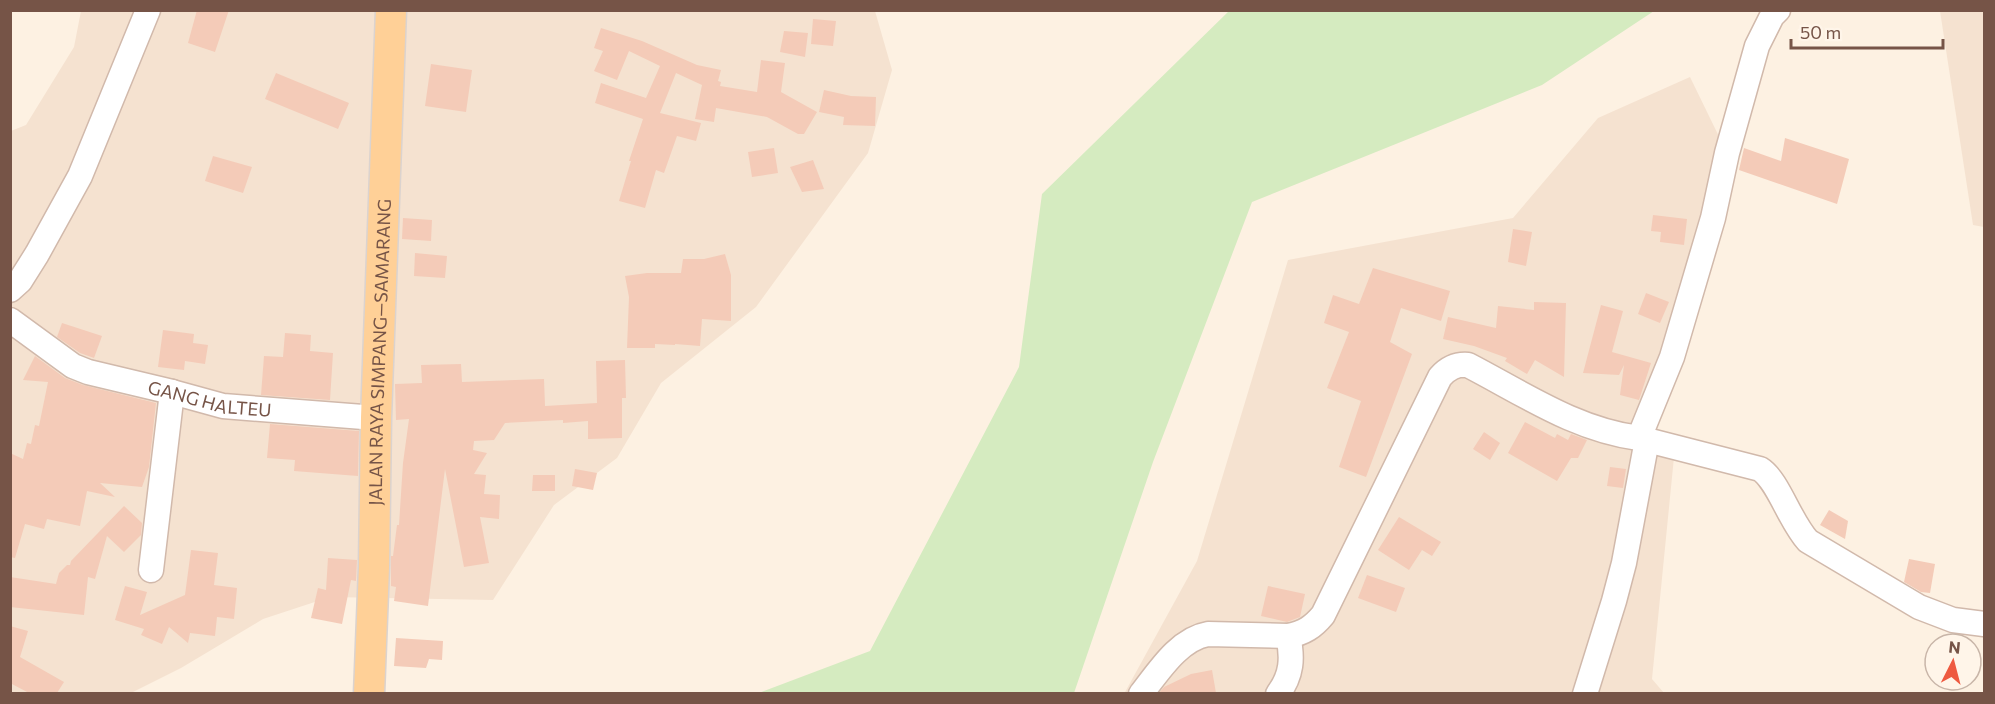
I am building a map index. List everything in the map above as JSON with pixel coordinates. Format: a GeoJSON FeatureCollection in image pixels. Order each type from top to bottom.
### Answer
{"type":"FeatureCollection","features":[{"type":"Feature","properties":{"kind":"main road","name":"JALAN RAYA SIMPANG—SAMARANG"},"geometry":{"type":"LineString","coordinates":[[369,693],[376,418],[391,10]]}},
{"type":"Feature","properties":{"kind":"street"},"geometry":{"type":"LineString","coordinates":[[10,290],[20,281],[37,255],[80,176],[148,10]]}},
{"type":"Feature","properties":{"kind":"street"},"geometry":{"type":"LineString","coordinates":[[1585,693],[1624,563],[1643,439],[1672,357],[1713,218],[1727,153],[1757,45],[1772,16],[1778,10]]}},
{"type":"Feature","properties":{"kind":"street","name":"GANG HALTEU"},"geometry":{"type":"LineString","coordinates":[[13,323],[73,366],[88,372],[223,406],[376,418]]}},
{"type":"Feature","properties":{"kind":"street"},"geometry":{"type":"LineString","coordinates":[[1141,693],[1187,642],[1198,636],[1208,634],[1288,636],[1308,630],[1323,615],[1430,395],[1440,377],[1450,368],[1460,365],[1468,365],[1575,421],[1620,435],[1760,469],[1770,477],[1795,524],[1808,541],[1919,607],[1953,620],[1984,624]]}},
{"type":"Feature","properties":{"kind":"street"},"geometry":{"type":"LineString","coordinates":[[151,570],[172,392]]}},
{"type":"Feature","properties":{"kind":"street"},"geometry":{"type":"LineString","coordinates":[[1278,693],[1291,670],[1292,651],[1288,636]]}},
{"type":"Feature","properties":{"kind":"shaded area"},"geometry":{"type":"Polygon","coordinates":[[[81,11],[875,11],[892,70],[868,153],[756,307],[661,383],[617,458],[554,505],[493,600],[330,597],[263,619],[181,668],[131,693],[11,694],[11,131],[26,125],[74,47],[81,11]]]}},
{"type":"Feature","properties":{"kind":"shaded area"},"geometry":{"type":"Polygon","coordinates":[[[1940,11],[1984,11],[1984,227],[1973,225],[1940,11]]]}},
{"type":"Feature","properties":{"kind":"shaded area"},"geometry":{"type":"Polygon","coordinates":[[[1690,77],[1727,153],[1640,437],[1675,447],[1652,679],[1664,693],[1124,694],[1197,561],[1288,260],[1513,218],[1598,118],[1690,77]]]}},
{"type":"Feature","properties":{"kind":"green space"},"geometry":{"type":"Polygon","coordinates":[[[1230,10],[1654,11],[1542,85],[1252,202],[1153,462],[1074,693],[759,693],[870,651],[1019,367],[1042,194],[1230,10]]]}},
{"type":"Feature","properties":{"kind":"building"},"geometry":{"type":"Polygon","coordinates":[[[197,10],[229,10],[215,52],[188,43],[197,10]]]}},
{"type":"Feature","properties":{"kind":"building"},"geometry":{"type":"Polygon","coordinates":[[[813,19],[836,21],[833,46],[811,44],[813,19]]]}},
{"type":"Feature","properties":{"kind":"building"},"geometry":{"type":"Polygon","coordinates":[[[601,28],[642,41],[697,65],[721,70],[718,81],[721,82],[720,86],[757,92],[761,60],[785,63],[781,92],[817,112],[804,134],[798,134],[767,117],[716,108],[714,122],[695,119],[702,85],[676,73],[660,113],[701,123],[696,141],[677,136],[664,173],[656,170],[645,208],[619,201],[643,119],[595,103],[601,83],[646,98],[660,66],[629,51],[617,80],[594,71],[603,51],[594,48],[601,28]]]}},
{"type":"Feature","properties":{"kind":"building"},"geometry":{"type":"Polygon","coordinates":[[[784,31],[808,33],[805,57],[780,52],[784,31]]]}},
{"type":"Feature","properties":{"kind":"building"},"geometry":{"type":"Polygon","coordinates":[[[431,64],[472,70],[466,112],[425,106],[431,64]]]}},
{"type":"Feature","properties":{"kind":"building"},"geometry":{"type":"Polygon","coordinates":[[[276,73],[349,103],[338,129],[265,99],[276,73]]]}},
{"type":"Feature","properties":{"kind":"building"},"geometry":{"type":"Polygon","coordinates":[[[824,90],[851,96],[876,97],[875,126],[843,125],[844,117],[819,112],[824,90]]]}},
{"type":"Feature","properties":{"kind":"building"},"geometry":{"type":"Polygon","coordinates":[[[1785,138],[1849,159],[1837,204],[1739,170],[1744,148],[1781,161],[1785,138]]]}},
{"type":"Feature","properties":{"kind":"building"},"geometry":{"type":"Polygon","coordinates":[[[774,148],[778,173],[752,177],[748,152],[774,148]]]}},
{"type":"Feature","properties":{"kind":"building"},"geometry":{"type":"Polygon","coordinates":[[[213,156],[252,167],[243,193],[205,181],[213,156]]]}},
{"type":"Feature","properties":{"kind":"building"},"geometry":{"type":"Polygon","coordinates":[[[813,160],[824,189],[802,192],[790,167],[813,160]]]}},
{"type":"Feature","properties":{"kind":"building"},"geometry":{"type":"Polygon","coordinates":[[[1653,215],[1687,219],[1684,245],[1660,242],[1661,232],[1651,231],[1653,215]]]}},
{"type":"Feature","properties":{"kind":"building"},"geometry":{"type":"Polygon","coordinates":[[[403,218],[432,220],[431,241],[402,239],[403,218]]]}},
{"type":"Feature","properties":{"kind":"building"},"geometry":{"type":"Polygon","coordinates":[[[1513,229],[1532,232],[1526,266],[1508,262],[1513,229]]]}},
{"type":"Feature","properties":{"kind":"building"},"geometry":{"type":"Polygon","coordinates":[[[415,253],[447,256],[445,278],[414,276],[415,253]]]}},
{"type":"Feature","properties":{"kind":"building"},"geometry":{"type":"Polygon","coordinates":[[[725,254],[731,275],[731,321],[702,319],[700,346],[655,344],[655,348],[627,348],[629,297],[625,276],[647,273],[681,273],[683,259],[704,259],[725,254]]]}},
{"type":"Feature","properties":{"kind":"building"},"geometry":{"type":"Polygon","coordinates":[[[1373,268],[1450,291],[1441,321],[1401,308],[1390,342],[1412,354],[1366,477],[1339,467],[1361,401],[1327,388],[1349,332],[1324,323],[1333,295],[1359,304],[1373,268]]]}},
{"type":"Feature","properties":{"kind":"building"},"geometry":{"type":"Polygon","coordinates":[[[1646,293],[1669,302],[1660,323],[1638,314],[1646,293]]]}},
{"type":"Feature","properties":{"kind":"building"},"geometry":{"type":"Polygon","coordinates":[[[1534,302],[1566,303],[1564,377],[1535,360],[1527,374],[1505,361],[1507,358],[1474,346],[1443,339],[1448,317],[1496,328],[1498,306],[1534,310],[1534,302]]]}},
{"type":"Feature","properties":{"kind":"building"},"geometry":{"type":"Polygon","coordinates":[[[1601,305],[1623,311],[1612,352],[1651,363],[1639,400],[1620,395],[1624,365],[1619,375],[1583,373],[1601,305]]]}},
{"type":"Feature","properties":{"kind":"building"},"geometry":{"type":"Polygon","coordinates":[[[62,323],[102,336],[94,358],[80,353],[57,337],[62,323]]]}},
{"type":"Feature","properties":{"kind":"building"},"geometry":{"type":"Polygon","coordinates":[[[163,330],[194,334],[193,343],[208,345],[205,364],[185,361],[184,370],[158,367],[163,330]]]}},
{"type":"Feature","properties":{"kind":"building"},"geometry":{"type":"Polygon","coordinates":[[[285,333],[311,335],[310,351],[333,353],[330,400],[261,395],[264,356],[283,357],[285,333]]]}},
{"type":"Feature","properties":{"kind":"building"},"geometry":{"type":"Polygon","coordinates":[[[35,356],[65,378],[83,385],[156,403],[149,467],[142,487],[100,483],[115,497],[87,491],[80,526],[47,519],[44,529],[25,524],[15,558],[10,557],[10,453],[23,459],[27,443],[31,444],[35,425],[39,426],[48,382],[23,380],[35,356]]]}},
{"type":"Feature","properties":{"kind":"building"},"geometry":{"type":"Polygon","coordinates":[[[625,360],[626,398],[622,398],[622,438],[588,439],[588,421],[563,423],[563,420],[505,423],[494,440],[474,441],[473,450],[487,453],[474,474],[486,475],[484,494],[500,495],[499,519],[480,517],[489,563],[464,567],[445,469],[428,606],[394,601],[396,587],[391,586],[391,556],[393,556],[397,525],[399,525],[403,463],[409,419],[396,420],[395,384],[422,383],[421,365],[461,364],[462,382],[544,379],[545,406],[597,403],[596,361],[625,360]]]}},
{"type":"Feature","properties":{"kind":"building"},"geometry":{"type":"Polygon","coordinates":[[[1525,422],[1555,438],[1557,434],[1568,440],[1571,434],[1587,440],[1578,458],[1571,458],[1557,481],[1508,453],[1525,422]]]}},
{"type":"Feature","properties":{"kind":"building"},"geometry":{"type":"Polygon","coordinates":[[[270,424],[359,431],[358,476],[294,471],[295,460],[267,458],[270,424]]]}},
{"type":"Feature","properties":{"kind":"building"},"geometry":{"type":"Polygon","coordinates":[[[1484,432],[1500,443],[1490,460],[1473,449],[1484,432]]]}},
{"type":"Feature","properties":{"kind":"building"},"geometry":{"type":"Polygon","coordinates":[[[1610,467],[1626,469],[1623,488],[1607,486],[1610,467]]]}},
{"type":"Feature","properties":{"kind":"building"},"geometry":{"type":"Polygon","coordinates":[[[575,469],[597,473],[593,490],[572,486],[575,469]]]}},
{"type":"Feature","properties":{"kind":"building"},"geometry":{"type":"Polygon","coordinates":[[[533,475],[555,475],[555,491],[532,491],[533,475]]]}},
{"type":"Feature","properties":{"kind":"building"},"geometry":{"type":"Polygon","coordinates":[[[124,506],[142,523],[141,535],[124,552],[107,536],[95,579],[88,577],[84,615],[10,607],[10,577],[56,584],[59,573],[70,565],[71,561],[124,506]]]}},
{"type":"Feature","properties":{"kind":"building"},"geometry":{"type":"Polygon","coordinates":[[[1829,510],[1848,521],[1845,539],[1820,525],[1829,510]]]}},
{"type":"Feature","properties":{"kind":"building"},"geometry":{"type":"Polygon","coordinates":[[[1399,517],[1441,542],[1432,556],[1422,550],[1409,570],[1378,550],[1399,517]]]}},
{"type":"Feature","properties":{"kind":"building"},"geometry":{"type":"Polygon","coordinates":[[[191,550],[218,553],[214,585],[237,588],[234,619],[217,617],[215,636],[190,633],[188,643],[169,627],[162,644],[141,635],[144,629],[115,620],[125,586],[147,592],[140,615],[185,595],[191,550]]]}},
{"type":"Feature","properties":{"kind":"building"},"geometry":{"type":"Polygon","coordinates":[[[328,558],[357,560],[356,581],[351,580],[342,624],[311,618],[318,588],[326,590],[328,558]]]}},
{"type":"Feature","properties":{"kind":"building"},"geometry":{"type":"Polygon","coordinates":[[[1909,559],[1935,564],[1930,593],[1921,592],[1904,582],[1909,559]]]}},
{"type":"Feature","properties":{"kind":"building"},"geometry":{"type":"Polygon","coordinates":[[[1367,575],[1405,588],[1396,612],[1358,598],[1367,575]]]}},
{"type":"Feature","properties":{"kind":"building"},"geometry":{"type":"Polygon","coordinates":[[[1268,586],[1305,594],[1300,617],[1287,622],[1261,616],[1268,586]]]}},
{"type":"Feature","properties":{"kind":"building"},"geometry":{"type":"Polygon","coordinates":[[[10,626],[28,631],[20,657],[64,682],[57,693],[29,693],[10,683],[10,626]]]}},
{"type":"Feature","properties":{"kind":"building"},"geometry":{"type":"Polygon","coordinates":[[[396,638],[443,641],[442,660],[429,659],[426,668],[394,666],[396,638]]]}},
{"type":"Feature","properties":{"kind":"building"},"geometry":{"type":"Polygon","coordinates":[[[1212,670],[1216,693],[1159,693],[1164,687],[1191,674],[1212,670]]]}}]}
